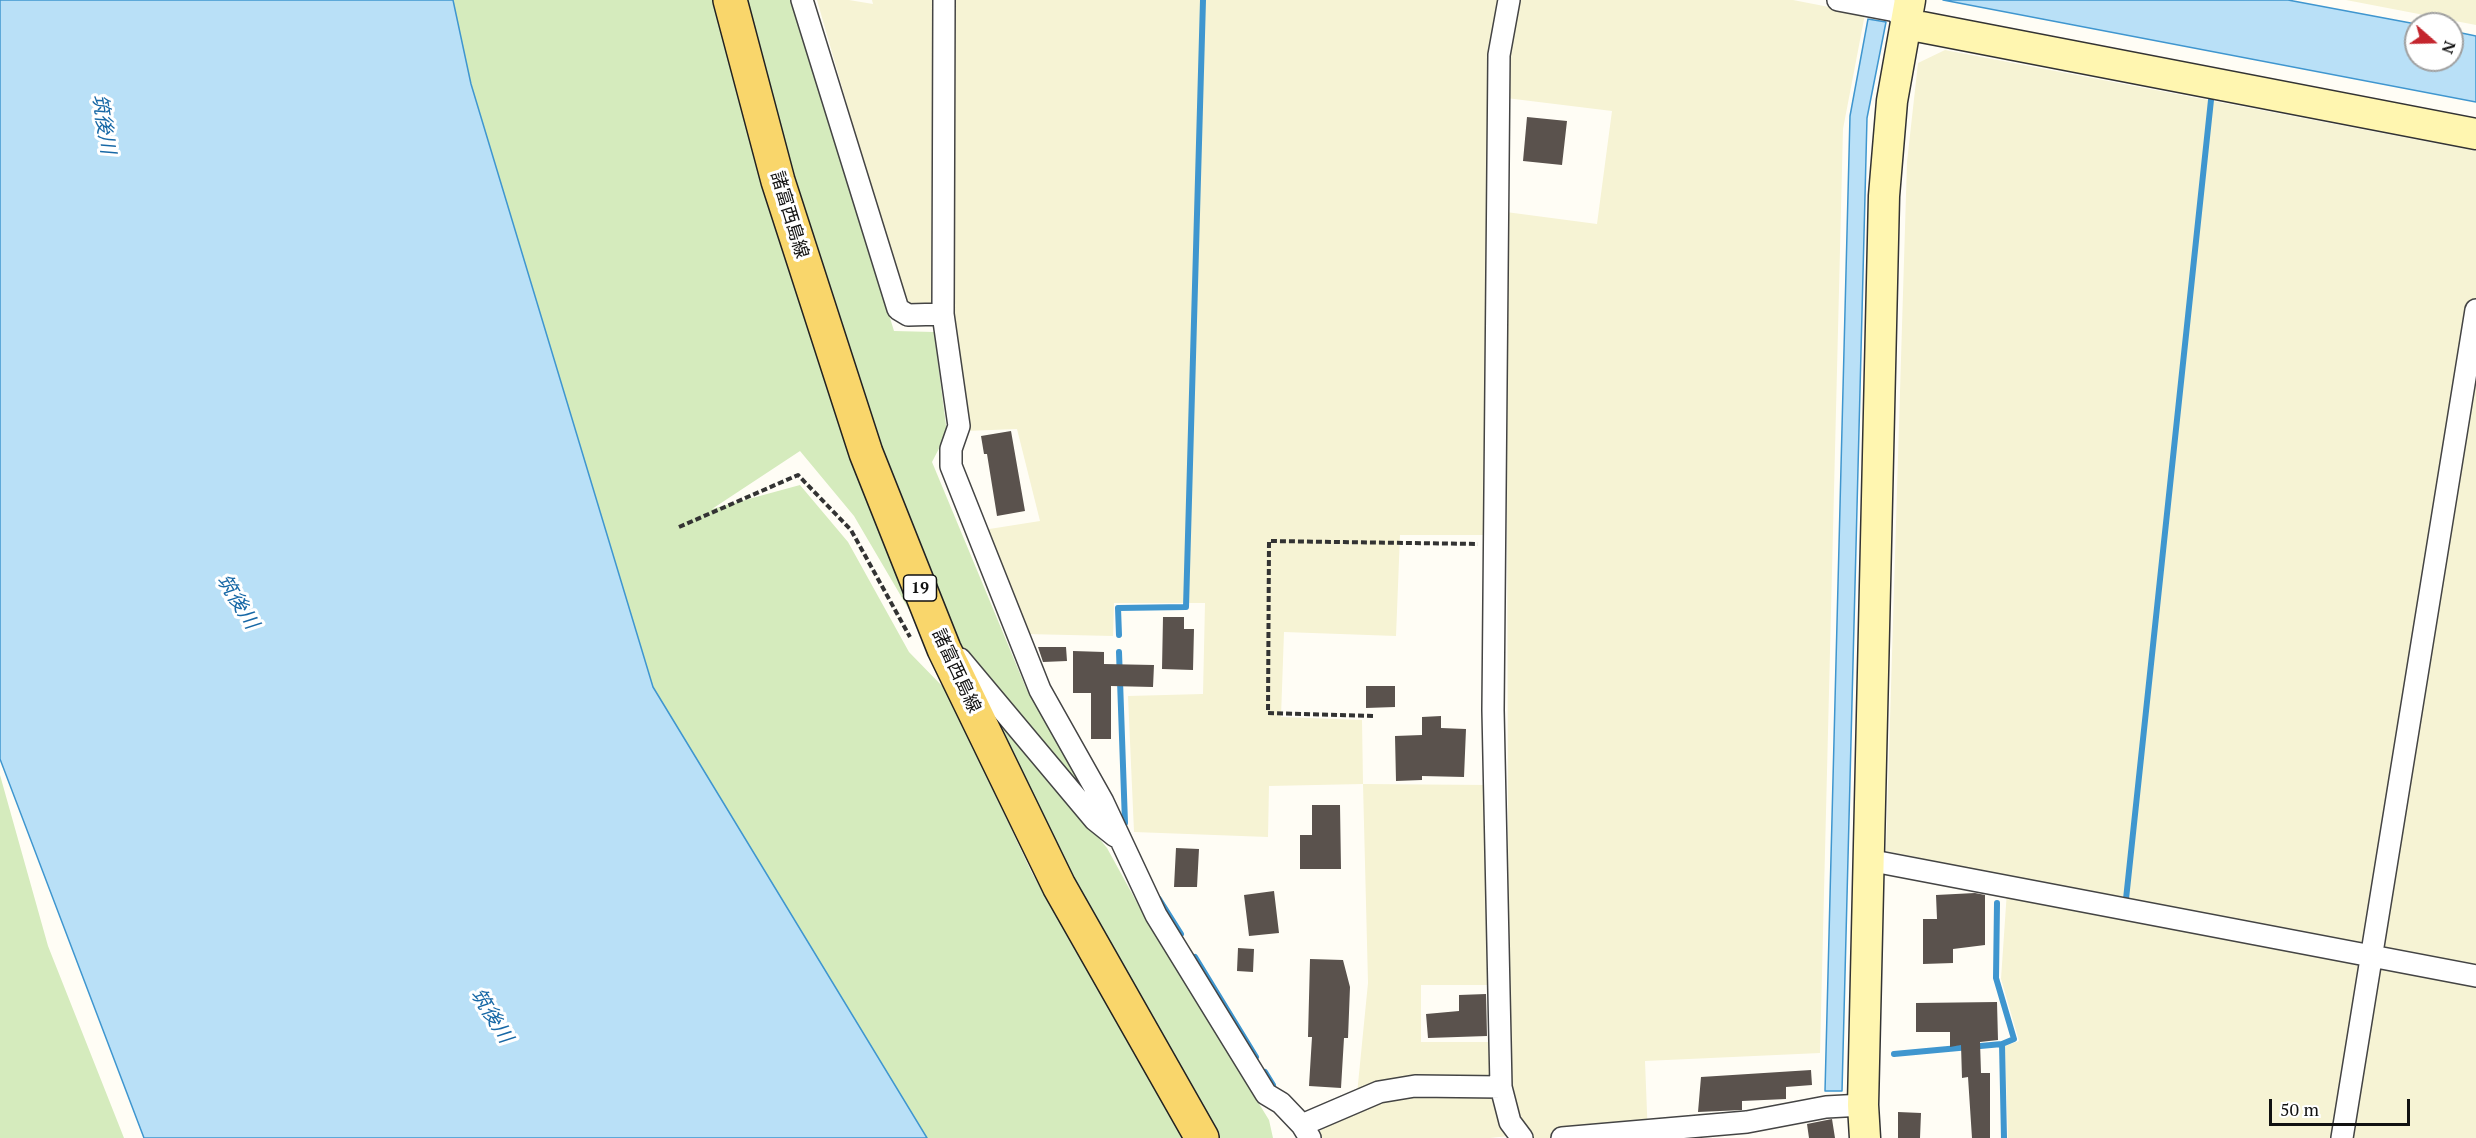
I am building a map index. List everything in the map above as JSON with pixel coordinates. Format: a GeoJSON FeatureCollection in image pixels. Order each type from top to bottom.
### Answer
{"type":"FeatureCollection","features":[{"type":"Feature","properties":{"kind":"main road","name":"諸富西島線"},"geometry":{"type":"LineString","coordinates":[[730,0],[778,181],[866,453],[944,649],[1059,886],[1202,1138]]}},
{"type":"Feature","properties":{"kind":"street"},"geometry":{"type":"LineString","coordinates":[[802,0],[897,309],[908,315],[943,314]]}},
{"type":"Feature","properties":{"kind":"street"},"geometry":{"type":"LineString","coordinates":[[944,0],[943,314],[959,426],[951,449],[951,466],[1040,690],[1103,802],[1156,915],[1266,1094],[1281,1103],[1306,1132],[1379,1092],[1415,1086],[1501,1087]]}},
{"type":"Feature","properties":{"kind":"street"},"geometry":{"type":"LineString","coordinates":[[1509,0],[1499,55],[1493,721],[1501,1087],[1510,1122],[1522,1138]]}},
{"type":"Feature","properties":{"kind":"street"},"geometry":{"type":"LineString","coordinates":[[1838,0],[1908,12],[2476,134]]}},
{"type":"Feature","properties":{"kind":"street"},"geometry":{"type":"LineString","coordinates":[[1865,1138],[1863,1105],[1884,196],[1892,101],[1908,12]]}},
{"type":"Feature","properties":{"kind":"street"},"geometry":{"type":"LineString","coordinates":[[2342,1138],[2476,310]]}},
{"type":"Feature","properties":{"kind":"street"},"geometry":{"type":"LineString","coordinates":[[944,649],[953,651],[1095,820],[1118,838]]}},
{"type":"Feature","properties":{"kind":"street"},"geometry":{"type":"LineString","coordinates":[[1868,860],[2476,976]]}},
{"type":"Feature","properties":{"kind":"street"},"geometry":{"type":"LineString","coordinates":[[1562,1138],[1747,1130],[1826,1107],[1863,1105]]}},
{"type":"Feature","properties":{"kind":"path"},"geometry":{"type":"LineString","coordinates":[[679,527],[798,475],[851,530],[911,639],[930,655],[944,649]]}},
{"type":"Feature","properties":{"kind":"path"},"geometry":{"type":"LineString","coordinates":[[1373,716],[1268,713],[1269,541],[1494,544]]}},
{"type":"Feature","properties":{"kind":"shaded area"},"geometry":{"type":"Polygon","coordinates":[[[817,0],[849,0],[873,4],[872,0],[1501,0],[1486,535],[1400,535],[1396,636],[1284,632],[1281,717],[1362,720],[1363,784],[1269,786],[1268,837],[1134,832],[1128,696],[1203,694],[1205,603],[1114,603],[1113,636],[1025,634],[983,530],[1040,521],[1017,429],[966,431],[950,307],[904,304],[817,0]]]}},
{"type":"Feature","properties":{"kind":"shaded area"},"geometry":{"type":"Polygon","coordinates":[[[1519,0],[1793,0],[1865,14],[1843,129],[1820,1053],[1645,1061],[1648,1138],[1530,1138],[1509,1098],[1506,212],[1597,224],[1612,111],[1506,98],[1508,56],[1519,0]]]}},
{"type":"Feature","properties":{"kind":"shaded area"},"geometry":{"type":"Polygon","coordinates":[[[2346,0],[2476,0],[2476,25],[2464,23],[2464,12],[2408,12],[2346,0]]]}},
{"type":"Feature","properties":{"kind":"shaded area"},"geometry":{"type":"Polygon","coordinates":[[[1945,50],[2476,151],[2476,1138],[2008,1138],[2005,1046],[2019,1041],[2001,979],[2008,876],[1886,851],[1907,162],[1918,63],[1945,50]]]}},
{"type":"Feature","properties":{"kind":"shaded area"},"geometry":{"type":"Polygon","coordinates":[[[1363,784],[1489,785],[1495,985],[1421,985],[1421,1042],[1495,1042],[1509,1136],[1490,1138],[1316,1138],[1315,1135],[1356,1104],[1368,983],[1363,784]]]}},
{"type":"Feature","properties":{"kind":"green space"},"geometry":{"type":"Polygon","coordinates":[[[453,0],[717,0],[831,400],[925,637],[854,516],[800,451],[712,509],[800,485],[848,542],[909,652],[946,690],[1032,873],[1186,1138],[927,1138],[653,687],[471,84],[453,0]]]}},
{"type":"Feature","properties":{"kind":"green space"},"geometry":{"type":"Polygon","coordinates":[[[747,0],[793,0],[894,331],[934,332],[947,433],[932,462],[1026,688],[1099,813],[953,636],[877,444],[793,175],[747,0]]]}},
{"type":"Feature","properties":{"kind":"green space"},"geometry":{"type":"Polygon","coordinates":[[[977,689],[1107,848],[1146,919],[1269,1120],[1273,1138],[1218,1138],[1076,887],[977,689]]]}},
{"type":"Feature","properties":{"kind":"green space"},"geometry":{"type":"Polygon","coordinates":[[[0,775],[48,946],[124,1138],[0,1138],[0,775]]]}},
{"type":"Feature","properties":{"kind":"water","name":"筑後川"},"geometry":{"type":"Polygon","coordinates":[[[0,0],[453,0],[471,84],[653,687],[927,1138],[144,1138],[0,759],[0,0]]]}},
{"type":"Feature","properties":{"kind":"water"},"geometry":{"type":"Polygon","coordinates":[[[1943,0],[2288,0],[2404,22],[2404,72],[2464,72],[2464,34],[2476,36],[2476,102],[1943,0]]]}},
{"type":"Feature","properties":{"kind":"water"},"geometry":{"type":"Polygon","coordinates":[[[1868,19],[1886,22],[1867,118],[1842,1091],[1825,1091],[1850,116],[1868,19]]]}},
{"type":"Feature","properties":{"kind":"building"},"geometry":{"type":"Polygon","coordinates":[[[1527,117],[1567,121],[1562,165],[1523,161],[1527,117]]]}},
{"type":"Feature","properties":{"kind":"building"},"geometry":{"type":"Polygon","coordinates":[[[1011,431],[1025,511],[997,516],[987,454],[984,454],[981,436],[1011,431]]]}},
{"type":"Feature","properties":{"kind":"building"},"geometry":{"type":"Polygon","coordinates":[[[1163,617],[1184,617],[1184,629],[1194,629],[1193,670],[1162,669],[1163,617]]]}},
{"type":"Feature","properties":{"kind":"building"},"geometry":{"type":"Polygon","coordinates":[[[1038,647],[1066,647],[1067,661],[1043,662],[1038,647]]]}},
{"type":"Feature","properties":{"kind":"building"},"geometry":{"type":"Polygon","coordinates":[[[1073,651],[1104,652],[1104,664],[1154,665],[1153,687],[1111,686],[1111,739],[1091,739],[1091,693],[1073,693],[1073,651]]]}},
{"type":"Feature","properties":{"kind":"building"},"geometry":{"type":"Polygon","coordinates":[[[1366,686],[1395,686],[1395,707],[1366,708],[1366,686]]]}},
{"type":"Feature","properties":{"kind":"building"},"geometry":{"type":"Polygon","coordinates":[[[1441,716],[1441,728],[1466,729],[1464,777],[1422,776],[1422,780],[1396,781],[1395,736],[1422,735],[1422,717],[1441,716]]]}},
{"type":"Feature","properties":{"kind":"building"},"geometry":{"type":"Polygon","coordinates":[[[1312,805],[1340,805],[1341,869],[1300,869],[1300,835],[1312,835],[1312,805]]]}},
{"type":"Feature","properties":{"kind":"building"},"geometry":{"type":"Polygon","coordinates":[[[1176,848],[1199,849],[1197,887],[1174,887],[1176,848]]]}},
{"type":"Feature","properties":{"kind":"building"},"geometry":{"type":"Polygon","coordinates":[[[1274,891],[1279,933],[1249,936],[1244,895],[1274,891]]]}},
{"type":"Feature","properties":{"kind":"building"},"geometry":{"type":"Polygon","coordinates":[[[1975,893],[1985,895],[1985,945],[1953,949],[1953,963],[1923,964],[1923,919],[1937,919],[1936,895],[1975,893]]]}},
{"type":"Feature","properties":{"kind":"building"},"geometry":{"type":"Polygon","coordinates":[[[1238,948],[1254,949],[1253,972],[1237,971],[1238,948]]]}},
{"type":"Feature","properties":{"kind":"building"},"geometry":{"type":"Polygon","coordinates":[[[1310,959],[1343,960],[1350,987],[1348,1038],[1344,1038],[1341,1088],[1309,1086],[1312,1037],[1308,1037],[1310,959]]]}},
{"type":"Feature","properties":{"kind":"building"},"geometry":{"type":"Polygon","coordinates":[[[1486,994],[1487,1036],[1428,1038],[1426,1014],[1459,1011],[1459,995],[1486,994]]]}},
{"type":"Feature","properties":{"kind":"building"},"geometry":{"type":"Polygon","coordinates":[[[1997,1002],[1998,1040],[1980,1042],[1981,1073],[1990,1073],[1990,1138],[1972,1138],[1968,1077],[1962,1078],[1961,1045],[1950,1047],[1950,1032],[1916,1032],[1916,1003],[1997,1002]]]}},
{"type":"Feature","properties":{"kind":"building"},"geometry":{"type":"Polygon","coordinates":[[[1811,1070],[1812,1085],[1786,1087],[1786,1099],[1742,1101],[1742,1110],[1698,1112],[1701,1077],[1811,1070]]]}},
{"type":"Feature","properties":{"kind":"building"},"geometry":{"type":"Polygon","coordinates":[[[1898,1112],[1921,1113],[1920,1138],[1898,1138],[1898,1112]]]}},
{"type":"Feature","properties":{"kind":"building"},"geometry":{"type":"Polygon","coordinates":[[[1832,1119],[1835,1138],[1809,1138],[1807,1124],[1832,1119]]]}},
{"type":"Feature","properties":{"kind":"waterway"},"geometry":{"type":"LineString","coordinates":[[1119,635],[1118,608],[1186,607],[1203,0]]}},
{"type":"Feature","properties":{"kind":"waterway"},"geometry":{"type":"LineString","coordinates":[[2126,899],[2211,100]]}},
{"type":"Feature","properties":{"kind":"waterway"},"geometry":{"type":"LineString","coordinates":[[1119,652],[1125,823]]}},
{"type":"Feature","properties":{"kind":"waterway"},"geometry":{"type":"LineString","coordinates":[[1159,899],[1181,934]]}},
{"type":"Feature","properties":{"kind":"waterway"},"geometry":{"type":"LineString","coordinates":[[1997,903],[1996,978],[2014,1039],[2002,1044]]}},
{"type":"Feature","properties":{"kind":"waterway"},"geometry":{"type":"LineString","coordinates":[[1195,957],[1256,1057]]}},
{"type":"Feature","properties":{"kind":"waterway"},"geometry":{"type":"LineString","coordinates":[[1894,1054],[2002,1044],[2004,1138]]}},
{"type":"Feature","properties":{"kind":"waterway"},"geometry":{"type":"LineString","coordinates":[[1265,1072],[1273,1085]]}}]}
